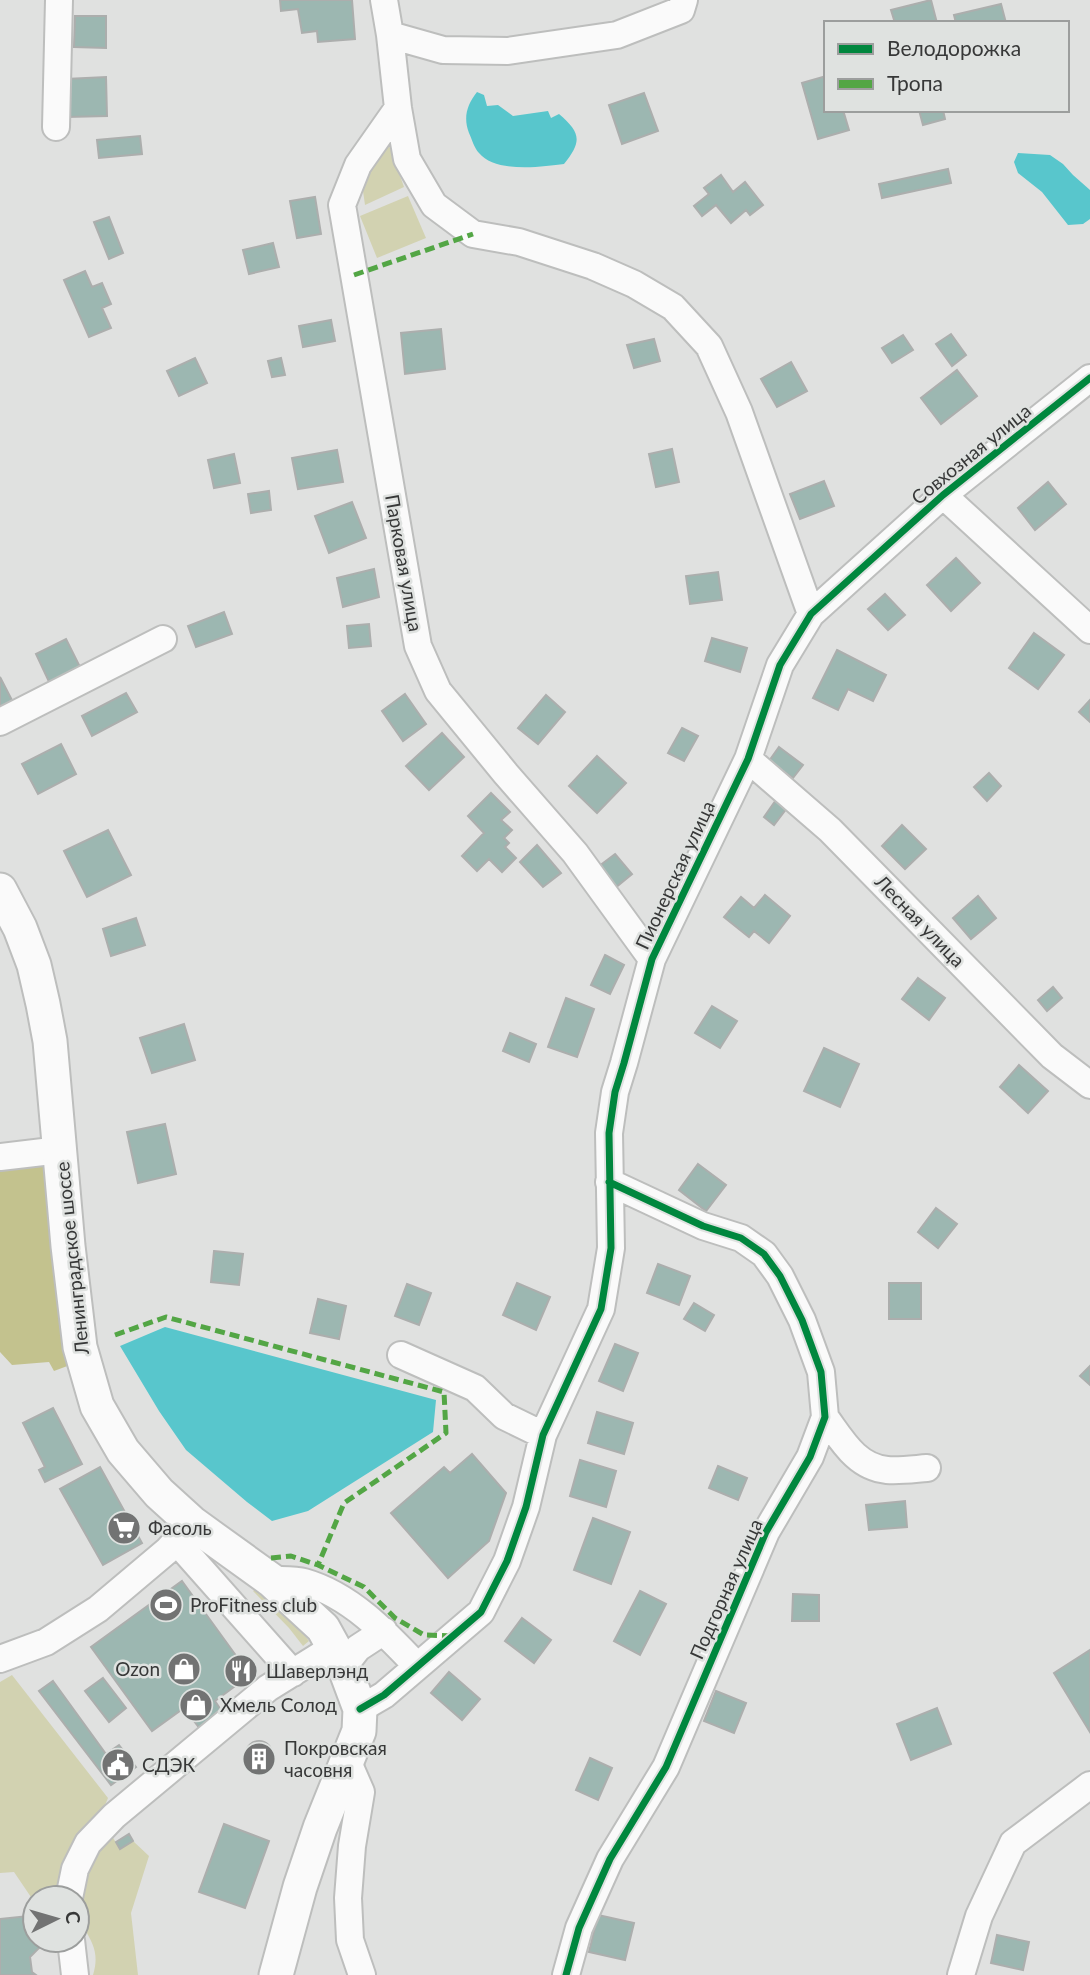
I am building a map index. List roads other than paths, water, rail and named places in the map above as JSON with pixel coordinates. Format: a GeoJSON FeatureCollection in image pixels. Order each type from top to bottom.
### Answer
{"type":"FeatureCollection","features":[{"type":"Feature","properties":{"kind":"main road","name":"Ленинградское шоссе"},"geometry":{"type":"LineString","coordinates":[[0,890],[20,928],[34,965],[43,1003],[50,1041],[80,1347],[97,1406],[118,1444],[184,1532],[271,1580],[323,1628],[339,1656],[360,1709]]}},
{"type":"Feature","properties":{"kind":"main road"},"geometry":{"type":"LineString","coordinates":[[276,1975],[300,1886],[359,1731],[360,1709]]}},
{"type":"Feature","properties":{"kind":"street"},"geometry":{"type":"LineString","coordinates":[[55,127],[59,0]]}},
{"type":"Feature","properties":{"kind":"street"},"geometry":{"type":"LineString","coordinates":[[384,0],[407,159],[434,205],[473,234],[519,242],[593,266],[634,284],[673,307],[709,346],[739,412],[811,614]]}},
{"type":"Feature","properties":{"kind":"street"},"geometry":{"type":"LineString","coordinates":[[390,36],[443,51],[508,51],[617,35],[681,10],[684,0]]}},
{"type":"Feature","properties":{"kind":"street","name":"Парковая улица"},"geometry":{"type":"LineString","coordinates":[[398,108],[358,165],[342,205],[418,646],[438,691],[575,853],[652,959]]}},
{"type":"Feature","properties":{"kind":"street","name":"Совхозная улица"},"geometry":{"type":"LineString","coordinates":[[811,614],[943,495],[1090,378]]}},
{"type":"Feature","properties":{"kind":"street"},"geometry":{"type":"LineString","coordinates":[[943,495],[1090,630]]}},
{"type":"Feature","properties":{"kind":"street","name":"Пионерская улица"},"geometry":{"type":"LineString","coordinates":[[360,1709],[384,1695],[481,1612],[507,1561],[526,1507],[543,1435],[601,1309],[611,1248],[609,1133],[615,1092],[652,959],[748,759],[780,665],[811,614]]}},
{"type":"Feature","properties":{"kind":"street"},"geometry":{"type":"LineString","coordinates":[[0,722],[163,639]]}},
{"type":"Feature","properties":{"kind":"street","name":"Лесная улица"},"geometry":{"type":"LineString","coordinates":[[748,759],[830,830],[1052,1056],[1090,1085]]}},
{"type":"Feature","properties":{"kind":"street"},"geometry":{"type":"LineString","coordinates":[[0,1157],[60,1150]]}},
{"type":"Feature","properties":{"kind":"street","name":"Подгорная улица"},"geometry":{"type":"LineString","coordinates":[[566,1975],[579,1928],[610,1858],[666,1767],[766,1532],[810,1457],[825,1417],[821,1372],[802,1320],[780,1276],[764,1254],[741,1238],[703,1226],[609,1182]]}},
{"type":"Feature","properties":{"kind":"street"},"geometry":{"type":"LineString","coordinates":[[401,1355],[475,1388],[504,1416],[543,1435]]}},
{"type":"Feature","properties":{"kind":"street"},"geometry":{"type":"LineString","coordinates":[[825,1417],[851,1453],[866,1464],[886,1470],[927,1468]]}},
{"type":"Feature","properties":{"kind":"street"},"geometry":{"type":"LineString","coordinates":[[0,1659],[46,1642],[98,1609],[184,1532],[293,1673]]}},
{"type":"Feature","properties":{"kind":"street"},"geometry":{"type":"LineString","coordinates":[[271,1580],[301,1581],[330,1592],[360,1611],[384,1631],[417,1666]]}},
{"type":"Feature","properties":{"kind":"street"},"geometry":{"type":"LineString","coordinates":[[72,1884],[75,1868],[88,1843],[114,1816],[268,1688],[293,1673],[358,1648],[384,1631]]}},
{"type":"Feature","properties":{"kind":"street"},"geometry":{"type":"LineString","coordinates":[[347,1760],[361,1792],[352,1846],[348,1898],[350,1940],[362,1975]]}},
{"type":"Feature","properties":{"kind":"street"},"geometry":{"type":"LineString","coordinates":[[961,1975],[979,1916],[1013,1843],[1090,1785]]}},
{"type":"Feature","properties":{"kind":"street"},"geometry":{"type":"LineString","coordinates":[[73,1954],[75,1975]]}},
{"type":"Feature","properties":{"kind":"water"},"geometry":{"type":"Polygon","coordinates":[[[477,92],[484,95],[487,106],[498,105],[513,116],[548,111],[551,118],[559,114],[571,126],[576,137],[574,149],[564,164],[519,167],[496,164],[486,159],[476,149],[466,122],[468,106],[477,92]]]}},
{"type":"Feature","properties":{"kind":"water"},"geometry":{"type":"Polygon","coordinates":[[[1018,153],[1050,155],[1063,164],[1090,190],[1090,219],[1083,224],[1068,225],[1042,192],[1018,173],[1014,162],[1018,153]]]}},
{"type":"Feature","properties":{"kind":"water"},"geometry":{"type":"Polygon","coordinates":[[[165,1327],[436,1400],[433,1432],[308,1511],[272,1521],[186,1450],[120,1346],[165,1327]]]}},
{"type":"Feature","properties":{"kind":"place","name":"Фасоль"},"geometry":{"type":"Point","coordinates":[124,1528]}},
{"type":"Feature","properties":{"kind":"place","name":"ProFitness club"},"geometry":{"type":"Point","coordinates":[166,1605]}},
{"type":"Feature","properties":{"kind":"place","name":"Ozon"},"geometry":{"type":"Point","coordinates":[184,1669]}},
{"type":"Feature","properties":{"kind":"place","name":"Шаверлэнд"},"geometry":{"type":"Point","coordinates":[241,1671]}},
{"type":"Feature","properties":{"kind":"place","name":"Хмель Солод"},"geometry":{"type":"Point","coordinates":[196,1705]}},
{"type":"Feature","properties":{"kind":"place","name":"Покровская часовня"},"geometry":{"type":"Point","coordinates":[259,1759]}},
{"type":"Feature","properties":{"kind":"place","name":"СДЭК"},"geometry":{"type":"Point","coordinates":[118,1765]}}]}
